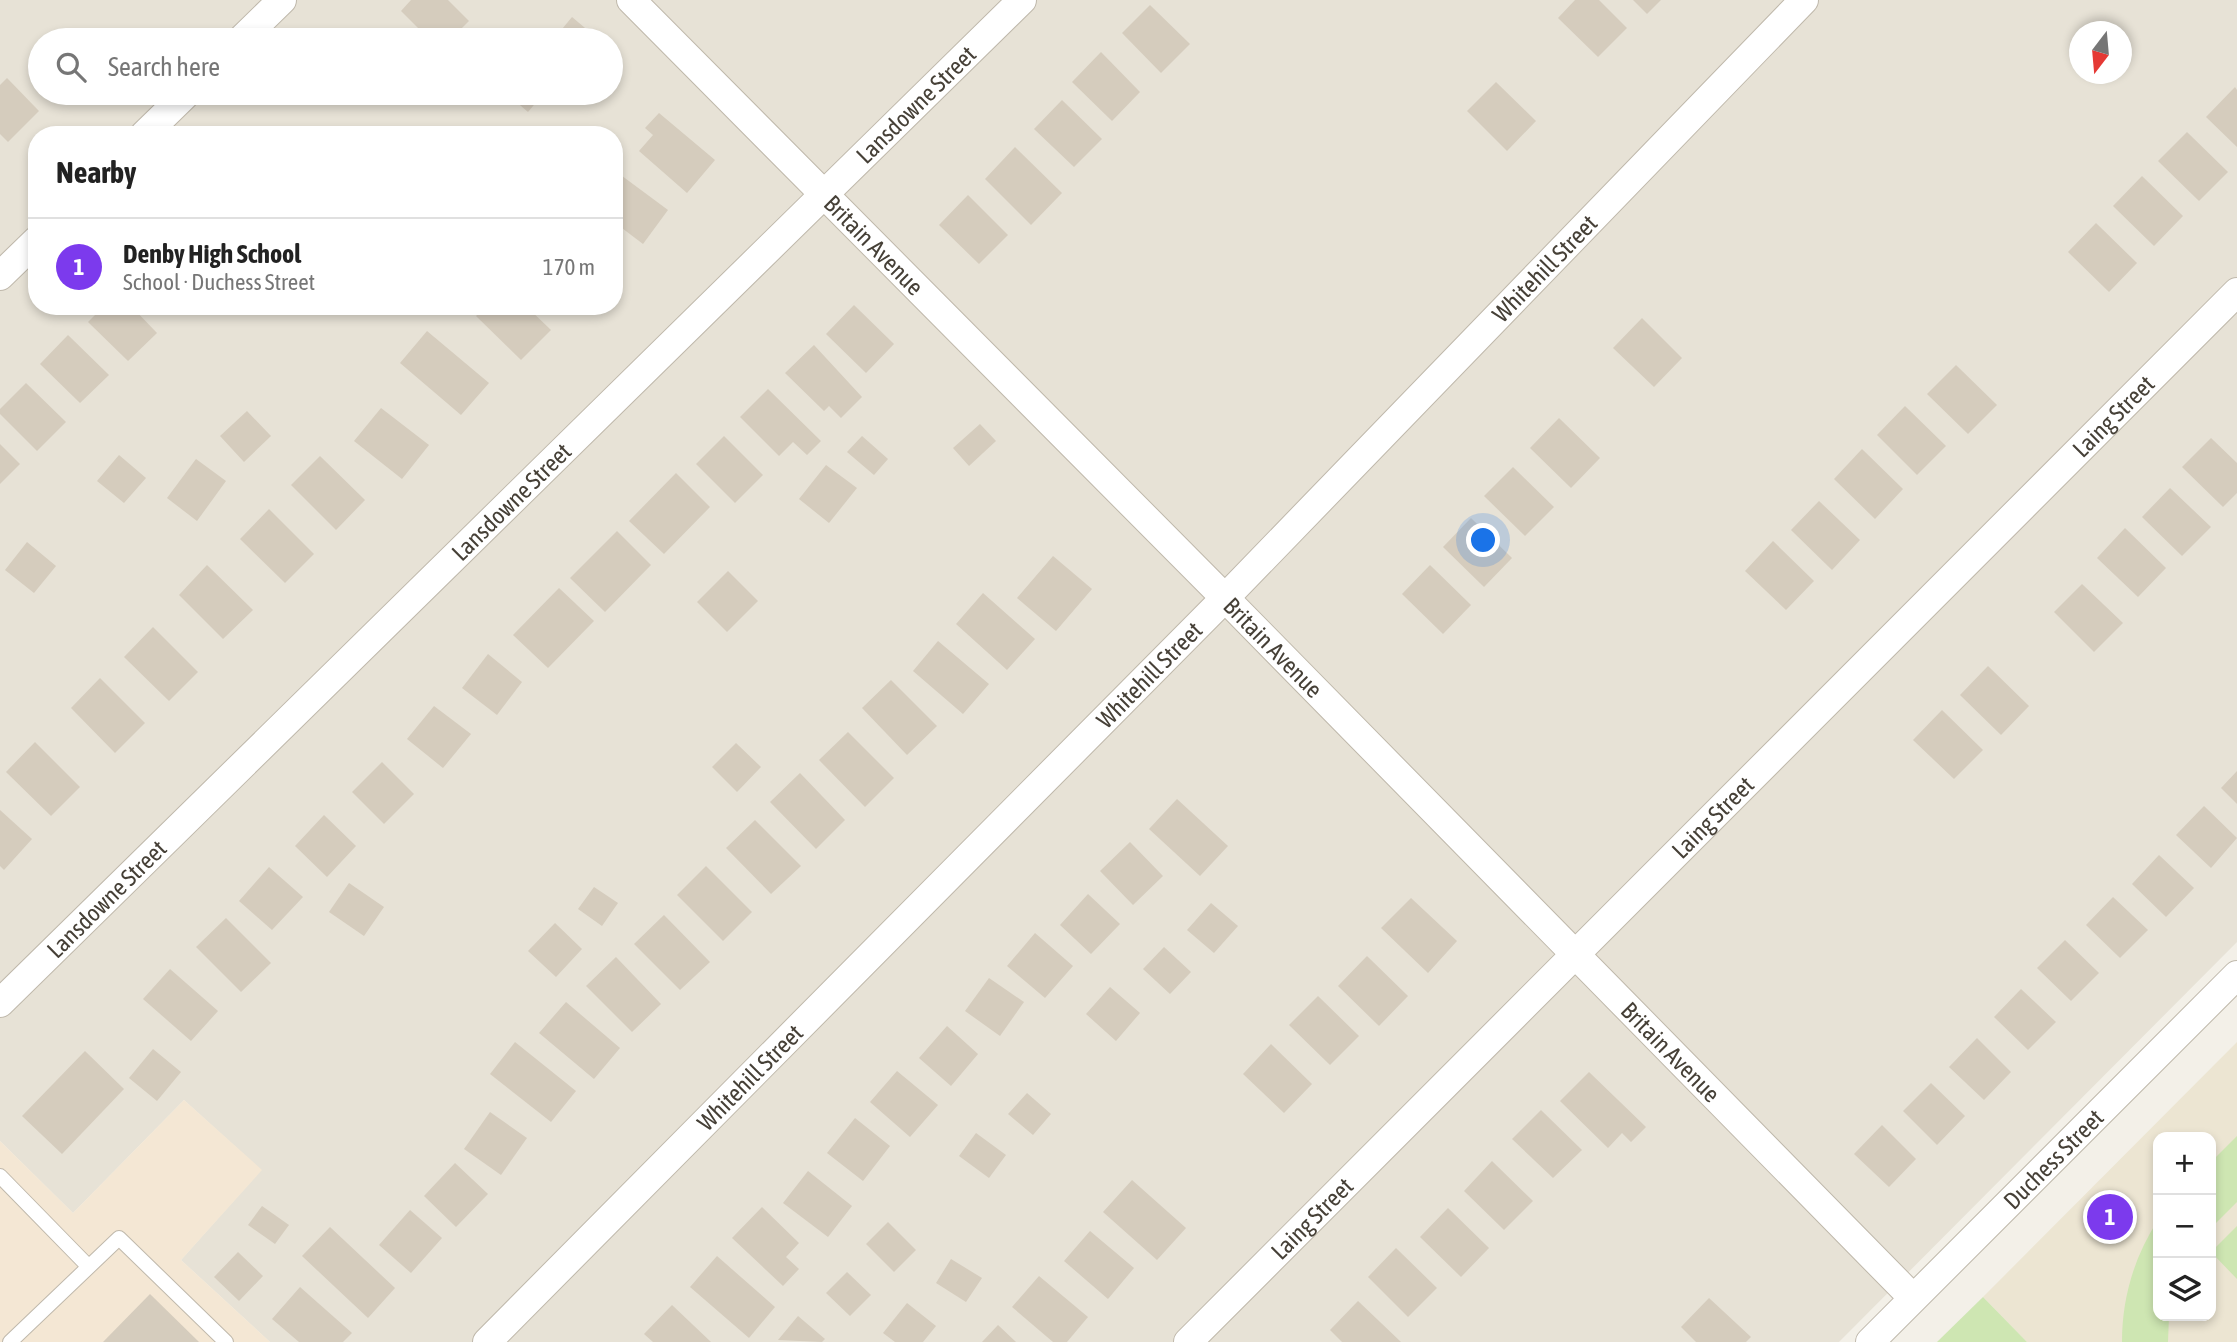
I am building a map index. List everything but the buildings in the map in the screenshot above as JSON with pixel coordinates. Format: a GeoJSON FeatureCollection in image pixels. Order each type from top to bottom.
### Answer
{"type":"FeatureCollection","features":[{"type":"Feature","properties":{"kind":"street"},"geometry":{"type":"LineString","coordinates":[[253,28],[282,0]]}},
{"type":"Feature","properties":{"kind":"street","name":"Britain Avenue"},"geometry":{"type":"LineString","coordinates":[[631,0],[1576,953],[1913,1298]]}},
{"type":"Feature","properties":{"kind":"street","name":"Lansdowne Street"},"geometry":{"type":"LineString","coordinates":[[0,1003],[1022,0]]}},
{"type":"Feature","properties":{"kind":"street","name":"Whitehill Street"},"geometry":{"type":"LineString","coordinates":[[487,1342],[1225,598],[1804,0]]}},
{"type":"Feature","properties":{"kind":"street"},"geometry":{"type":"LineString","coordinates":[[153,126],[175,105]]}},
{"type":"Feature","properties":{"kind":"street"},"geometry":{"type":"LineString","coordinates":[[0,276],[28,249]]}},
{"type":"Feature","properties":{"kind":"street","name":"Laing Street"},"geometry":{"type":"LineString","coordinates":[[1188,1342],[2237,292]]}},
{"type":"Feature","properties":{"kind":"street","name":"Duchess Street"},"geometry":{"type":"LineString","coordinates":[[1870,1342],[2237,975]]}},
{"type":"Feature","properties":{"kind":"lane"},"geometry":{"type":"LineString","coordinates":[[0,1176],[88,1266]]}},
{"type":"Feature","properties":{"kind":"lane"},"geometry":{"type":"LineString","coordinates":[[10,1342],[119,1238],[226,1342]]}},
{"type":"Feature","properties":{"kind":"shaded area"},"geometry":{"type":"Polygon","coordinates":[[[0,0],[2237,0],[2237,942],[1839,1342],[270,1342],[181,1260],[261,1170],[184,1100],[73,1213],[0,1141],[0,0]]]}},
{"type":"Feature","properties":{"kind":"shaded area"},"geometry":{"type":"Polygon","coordinates":[[[2237,1042],[2237,1342],[2027,1342],[1983,1297],[2237,1042]]]}},
{"type":"Feature","properties":{"kind":"shaded area"},"geometry":{"type":"Polygon","coordinates":[[[184,1100],[262,1170],[181,1260],[270,1342],[0,1342],[0,1141],[73,1213],[184,1100]]]}},
{"type":"Feature","properties":{"kind":"green space"},"geometry":{"type":"Polygon","coordinates":[[[2237,1136],[2237,1202],[2216,1223],[2216,1195],[2216,1157],[2237,1136]]]}},
{"type":"Feature","properties":{"kind":"green space"},"geometry":{"type":"Polygon","coordinates":[[[2237,1226],[2237,1279],[2216,1257],[2216,1247],[2237,1226]]]}},
{"type":"Feature","properties":{"kind":"green space"},"geometry":{"type":"Polygon","coordinates":[[[2153,1229],[2153,1321],[2169,1321],[2168,1342],[2122,1342],[2124,1310],[2131,1278],[2153,1229]]]}},
{"type":"Feature","properties":{"kind":"green space"},"geometry":{"type":"Polygon","coordinates":[[[1983,1297],[2027,1342],[1937,1342],[1983,1297]]]}},
{"type":"Feature","properties":{"kind":"place","name":"Denby High School"},"geometry":{"type":"Point","coordinates":[2110,1217]}}]}
